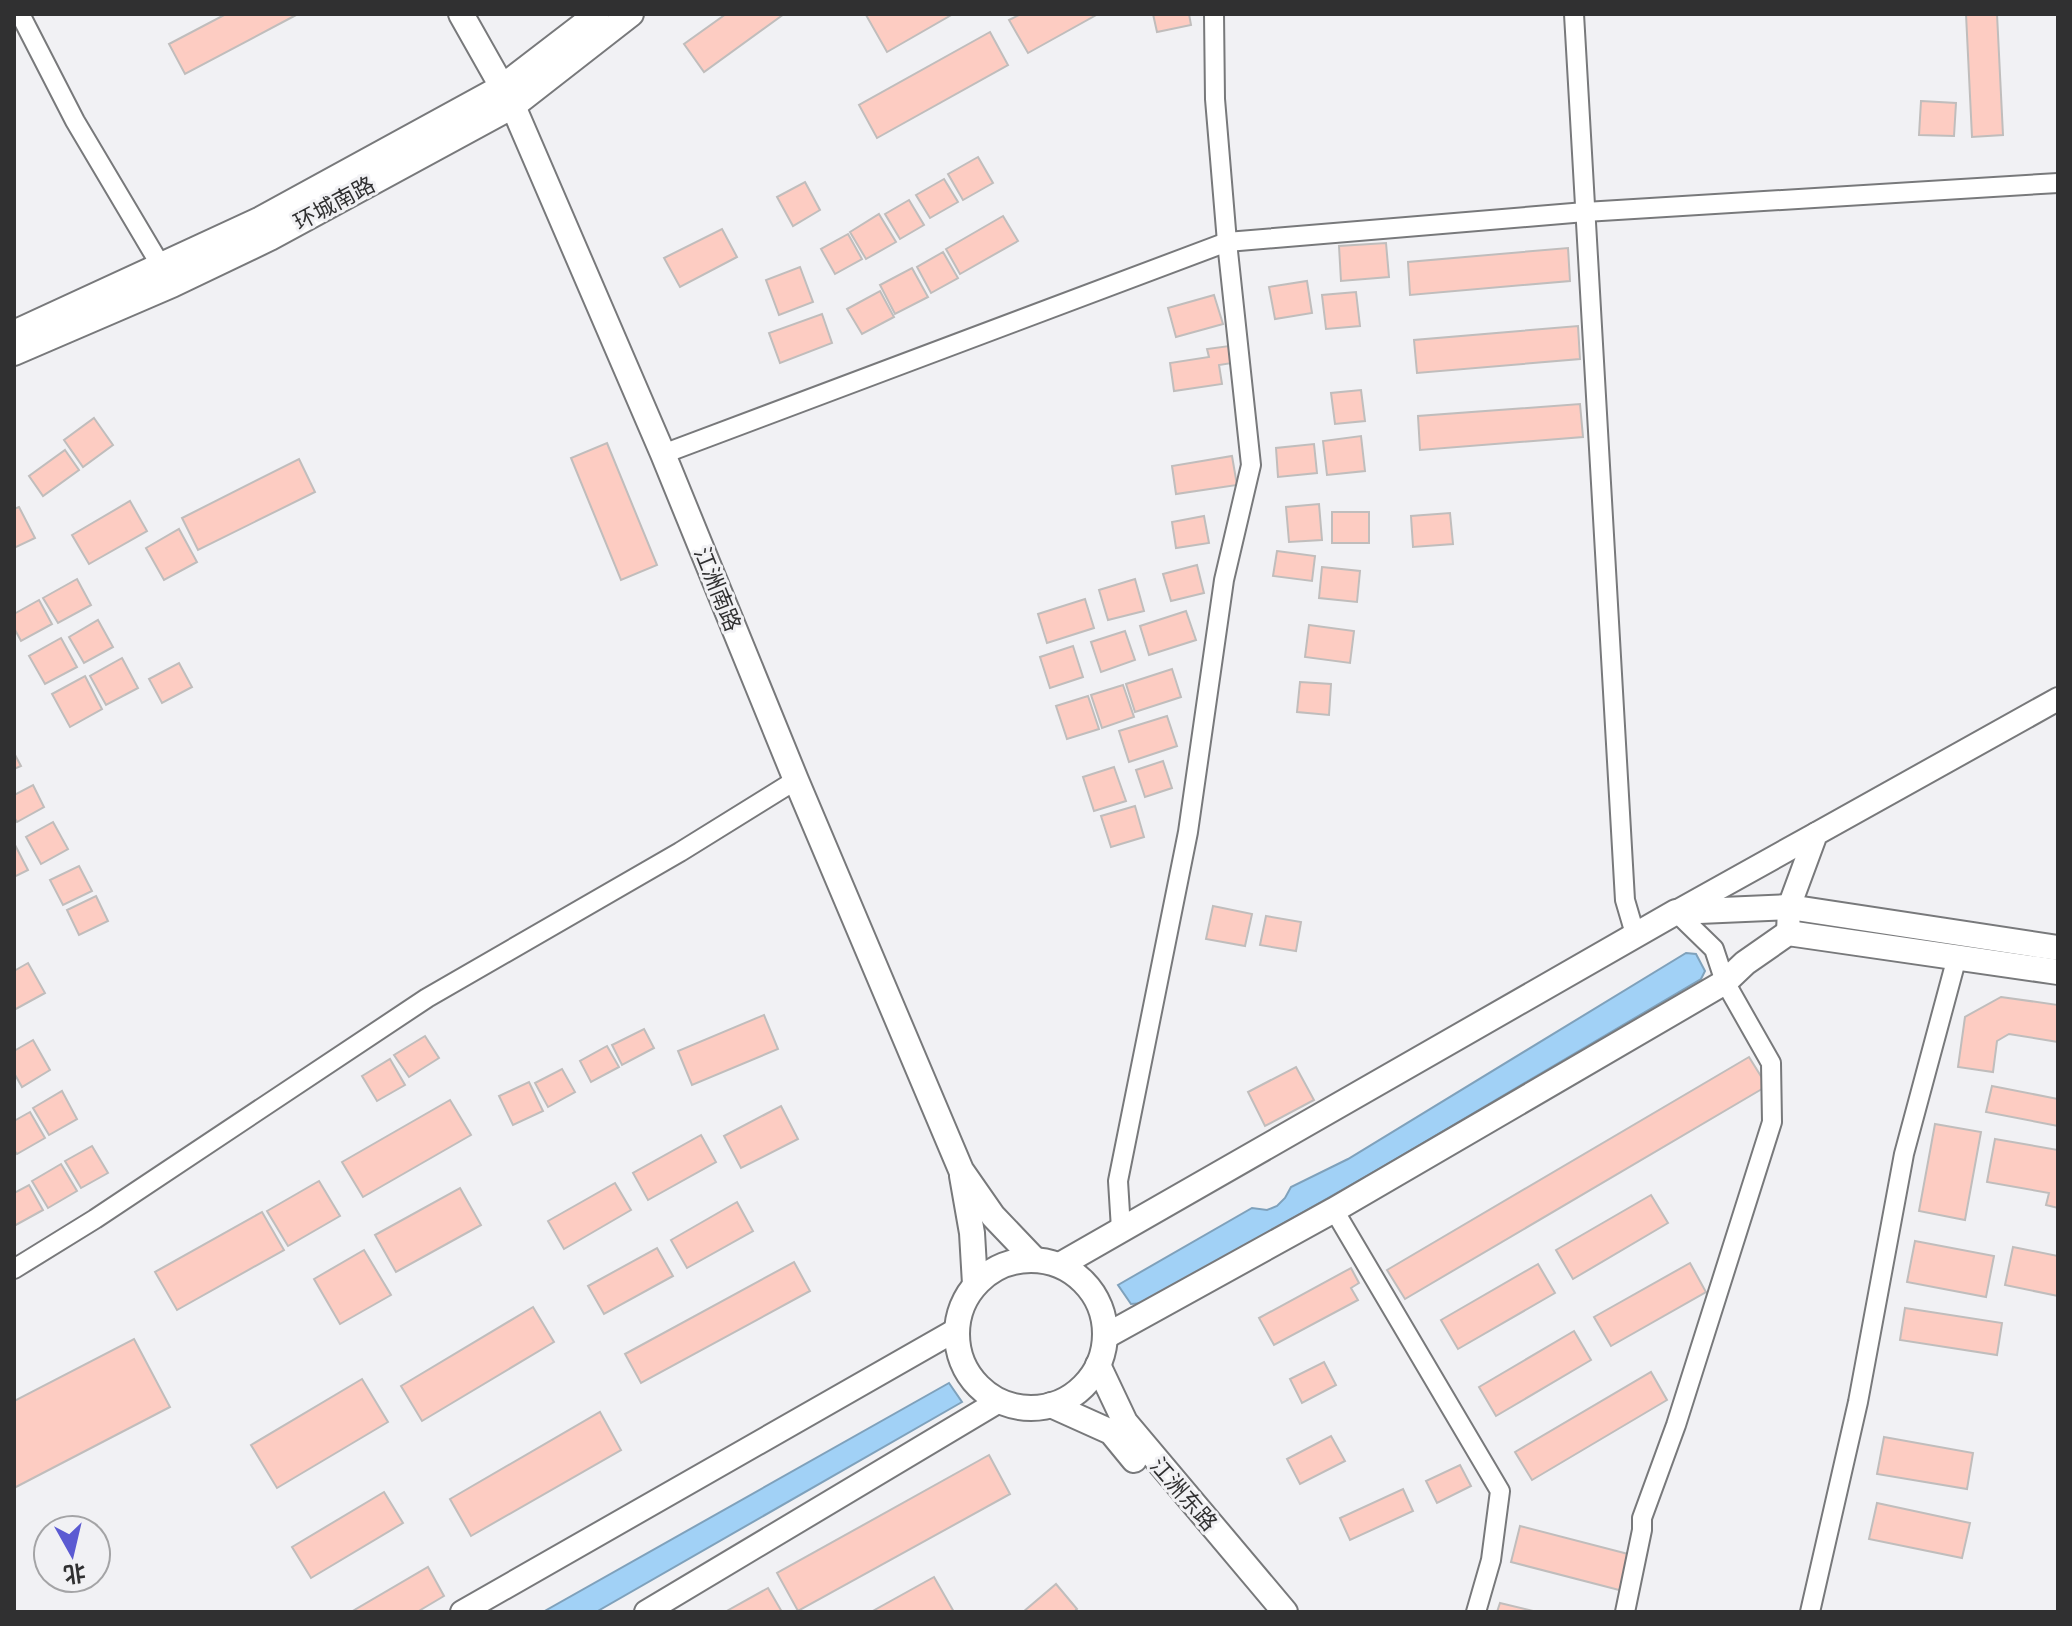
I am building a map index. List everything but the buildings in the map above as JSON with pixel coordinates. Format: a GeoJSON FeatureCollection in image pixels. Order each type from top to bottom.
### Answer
{"type":"FeatureCollection","features":[{"type":"Feature","properties":{"kind":"main road","name":"江洲南路"},"geometry":{"type":"LineString","coordinates":[[461,14],[507,97],[663,454],[796,780],[961,1170]]}},
{"type":"Feature","properties":{"kind":"main road","name":"环城南路"},"geometry":{"type":"LineString","coordinates":[[507,97],[597,14]]}},
{"type":"Feature","properties":{"kind":"main road","name":"环城南路"},"geometry":{"type":"LineString","coordinates":[[14,333],[270,238],[507,97],[631,14]]}},
{"type":"Feature","properties":{"kind":"main road","name":"环城南路"},"geometry":{"type":"LineString","coordinates":[[14,353],[167,276]]}},
{"type":"Feature","properties":{"kind":"main road"},"geometry":{"type":"LineString","coordinates":[[1060,1265],[1676,912],[1789,907],[2058,948]]}},
{"type":"Feature","properties":{"kind":"main road"},"geometry":{"type":"LineString","coordinates":[[1106,1336],[1334,1210],[1725,982],[1745,963],[1788,933],[2058,972]]}},
{"type":"Feature","properties":{"kind":"main road"},"geometry":{"type":"LineString","coordinates":[[961,1170],[993,1216],[1034,1259]]}},
{"type":"Feature","properties":{"kind":"main road"},"geometry":{"type":"LineString","coordinates":[[961,1170],[972,1233],[975,1284]]}},
{"type":"Feature","properties":{"kind":"main road"},"geometry":{"type":"LineString","coordinates":[[1034,1259],[1060,1265],[1094,1293],[1105,1321],[1106,1336],[1098,1365],[1079,1390],[1051,1405],[1016,1407],[999,1401],[984,1392],[967,1371],[957,1347],[956,1330],[965,1298],[975,1284],[1001,1265],[1034,1259]]}},
{"type":"Feature","properties":{"kind":"main road","name":"江洲东路"},"geometry":{"type":"LineString","coordinates":[[1098,1365],[1125,1422],[1285,1612]]}},
{"type":"Feature","properties":{"kind":"main road","name":"江洲东路"},"geometry":{"type":"LineString","coordinates":[[1051,1405],[1111,1432],[1263,1612]]}},
{"type":"Feature","properties":{"kind":"street"},"geometry":{"type":"LineString","coordinates":[[20,14],[75,121],[167,276]]}},
{"type":"Feature","properties":{"kind":"street"},"geometry":{"type":"LineString","coordinates":[[1121,1229],[1118,1181],[1188,832],[1224,580],[1251,465],[1215,99],[1214,14]]}},
{"type":"Feature","properties":{"kind":"street"},"geometry":{"type":"LineString","coordinates":[[1574,14],[1625,900],[1635,934]]}},
{"type":"Feature","properties":{"kind":"street"},"geometry":{"type":"LineString","coordinates":[[663,454],[1227,242],[1585,212],[2058,183]]}},
{"type":"Feature","properties":{"kind":"street"},"geometry":{"type":"LineString","coordinates":[[1625,1612],[1642,1518],[1676,1425],[1772,1122],[1771,1063],[1725,982],[1714,949],[1676,912],[2058,699]]}},
{"type":"Feature","properties":{"kind":"street"},"geometry":{"type":"LineString","coordinates":[[14,1269],[95,1219],[427,998],[680,852],[796,780]]}},
{"type":"Feature","properties":{"kind":"street"},"geometry":{"type":"LineString","coordinates":[[1788,933],[1789,907],[1816,834]]}},
{"type":"Feature","properties":{"kind":"street"},"geometry":{"type":"LineString","coordinates":[[1810,1612],[1858,1402],[1904,1154],[1957,957]]}},
{"type":"Feature","properties":{"kind":"street"},"geometry":{"type":"LineString","coordinates":[[1334,1210],[1500,1491],[1491,1560],[1476,1612]]}},
{"type":"Feature","properties":{"kind":"street"},"geometry":{"type":"LineString","coordinates":[[462,1612],[956,1330]]}},
{"type":"Feature","properties":{"kind":"street"},"geometry":{"type":"LineString","coordinates":[[646,1612],[999,1401]]}},
{"type":"Feature","properties":{"kind":"water"},"geometry":{"type":"Polygon","coordinates":[[[1686,953],[1696,954],[1705,971],[1701,979],[1384,1166],[1144,1303],[1131,1304],[1118,1285],[1252,1208],[1267,1210],[1277,1206],[1291,1187],[1348,1159],[1686,953]]]}},
{"type":"Feature","properties":{"kind":"water"},"geometry":{"type":"Polygon","coordinates":[[[949,1383],[962,1402],[596,1612],[543,1612],[949,1383]]]}}]}
